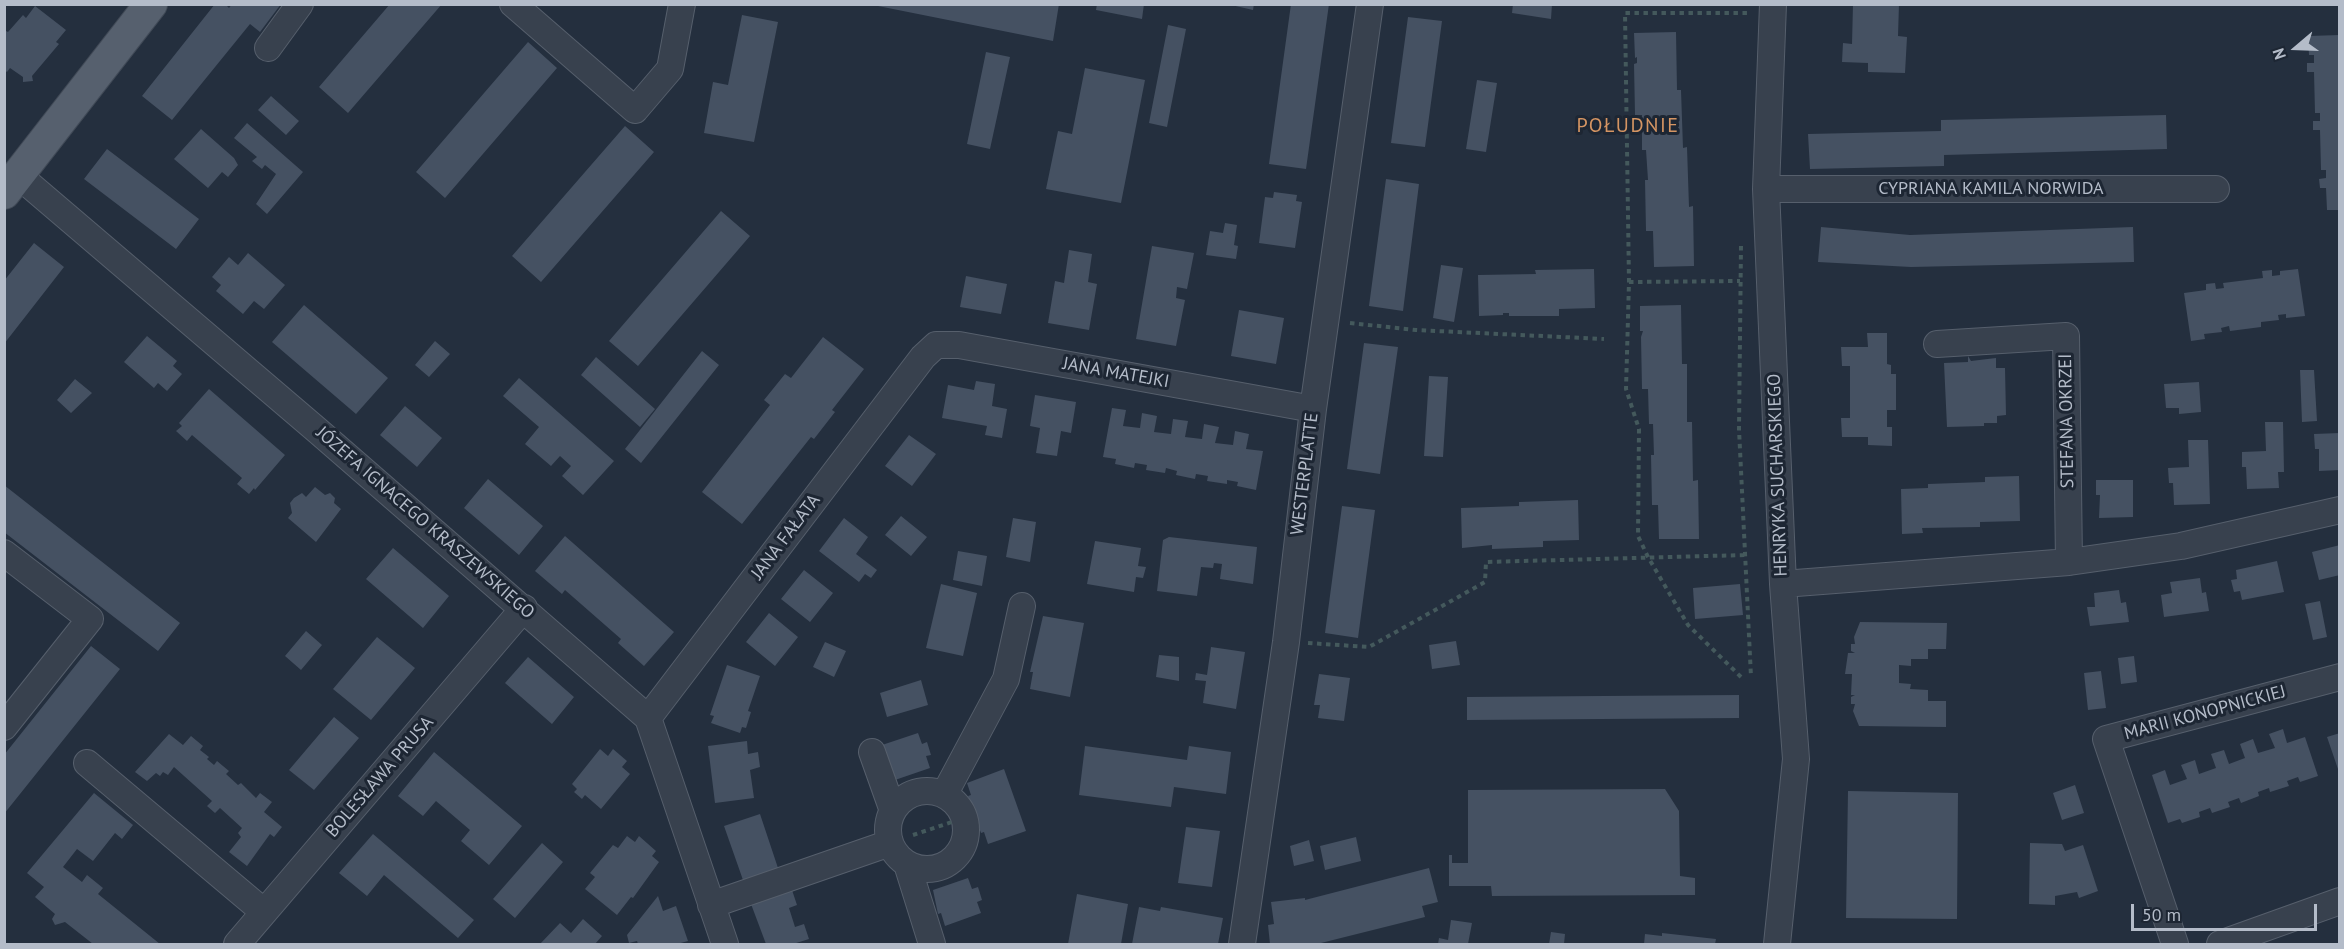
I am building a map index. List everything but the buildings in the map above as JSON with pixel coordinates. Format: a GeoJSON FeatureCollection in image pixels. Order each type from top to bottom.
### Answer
{"type":"FeatureCollection","features":[{"type":"Feature","properties":{"kind":"main road"},"geometry":{"type":"LineString","coordinates":[[11,184],[151,4]]}},
{"type":"Feature","properties":{"kind":"street"},"geometry":{"type":"LineString","coordinates":[[268,48],[300,4]]}},
{"type":"Feature","properties":{"kind":"street"},"geometry":{"type":"LineString","coordinates":[[513,4],[635,110],[670,69],[682,4]]}},
{"type":"Feature","properties":{"kind":"street","name":"WESTERPLATTE"},"geometry":{"type":"LineString","coordinates":[[1242,945],[1286,642],[1313,409],[1370,4]]}},
{"type":"Feature","properties":{"kind":"street","name":"HENRYKA SUCHARSKIEGO"},"geometry":{"type":"LineString","coordinates":[[1773,4],[1766,189],[1783,584],[1796,759],[1777,945]]}},
{"type":"Feature","properties":{"kind":"street","name":"JÓZEFA IGNACEGO KRASZEWSKIEGO"},"geometry":{"type":"LineString","coordinates":[[11,184],[524,609],[648,718]]}},
{"type":"Feature","properties":{"kind":"street","name":"CYPRIANA KAMILA NORWIDA"},"geometry":{"type":"LineString","coordinates":[[1766,189],[2216,189]]}},
{"type":"Feature","properties":{"kind":"street","name":"STEFANA OKRZEI"},"geometry":{"type":"LineString","coordinates":[[1937,344],[2066,336],[2068,562]]}},
{"type":"Feature","properties":{"kind":"street","name":"JANA MATEJKI"},"geometry":{"type":"LineString","coordinates":[[924,357],[936,345],[948,343],[1313,409]]}},
{"type":"Feature","properties":{"kind":"street","name":"JANA FAŁATA"},"geometry":{"type":"LineString","coordinates":[[648,718],[924,357]]}},
{"type":"Feature","properties":{"kind":"street"},"geometry":{"type":"LineString","coordinates":[[1783,584],[2068,562],[2181,546],[2340,510]]}},
{"type":"Feature","properties":{"kind":"street"},"geometry":{"type":"LineString","coordinates":[[4,553],[90,619],[4,727]]}},
{"type":"Feature","properties":{"kind":"street"},"geometry":{"type":"LineString","coordinates":[[944,795],[1006,679],[1022,606]]}},
{"type":"Feature","properties":{"kind":"street","name":"BOLESŁAWA PRUSA"},"geometry":{"type":"LineString","coordinates":[[237,945],[524,609]]}},
{"type":"Feature","properties":{"kind":"street","name":"MARII KONOPNICKIEJ"},"geometry":{"type":"LineString","coordinates":[[2175,945],[2106,739],[2340,677]]}},
{"type":"Feature","properties":{"kind":"street"},"geometry":{"type":"LineString","coordinates":[[648,718],[725,945]]}},
{"type":"Feature","properties":{"kind":"street"},"geometry":{"type":"LineString","coordinates":[[872,752],[893,810]]}},
{"type":"Feature","properties":{"kind":"street"},"geometry":{"type":"LineString","coordinates":[[87,763],[264,912]]}},
{"type":"Feature","properties":{"kind":"street"},"geometry":{"type":"LineString","coordinates":[[919,792],[944,795],[956,805],[964,818],[964,841],[951,861],[930,869],[907,864],[897,855],[890,843],[888,830],[893,810],[904,798],[919,792]]}},
{"type":"Feature","properties":{"kind":"street"},"geometry":{"type":"LineString","coordinates":[[711,905],[890,843]]}},
{"type":"Feature","properties":{"kind":"street"},"geometry":{"type":"LineString","coordinates":[[907,864],[932,945]]}},
{"type":"Feature","properties":{"kind":"street"},"geometry":{"type":"LineString","coordinates":[[2220,945],[2340,901]]}},
{"type":"Feature","properties":{"kind":"path"},"geometry":{"type":"LineString","coordinates":[[1741,676],[1688,625],[1638,536],[1639,429],[1626,389],[1629,282],[1626,13],[1750,13],[1750,25]]}},
{"type":"Feature","properties":{"kind":"path"},"geometry":{"type":"LineString","coordinates":[[1742,234],[1739,429],[1751,677]]}},
{"type":"Feature","properties":{"kind":"path"},"geometry":{"type":"LineString","coordinates":[[1629,282],[1740,281]]}},
{"type":"Feature","properties":{"kind":"path"},"geometry":{"type":"LineString","coordinates":[[1326,320],[1416,330],[1604,339]]}},
{"type":"Feature","properties":{"kind":"path"},"geometry":{"type":"LineString","coordinates":[[1286,642],[1368,647],[1485,582],[1486,562],[1745,555]]}},
{"type":"Feature","properties":{"kind":"path"},"geometry":{"type":"LineString","coordinates":[[890,843],[964,818]]}},
{"type":"Feature","properties":{"kind":"district","name":"POŁUDNIE"},"geometry":{"type":"Point","coordinates":[1628,126]}}]}
